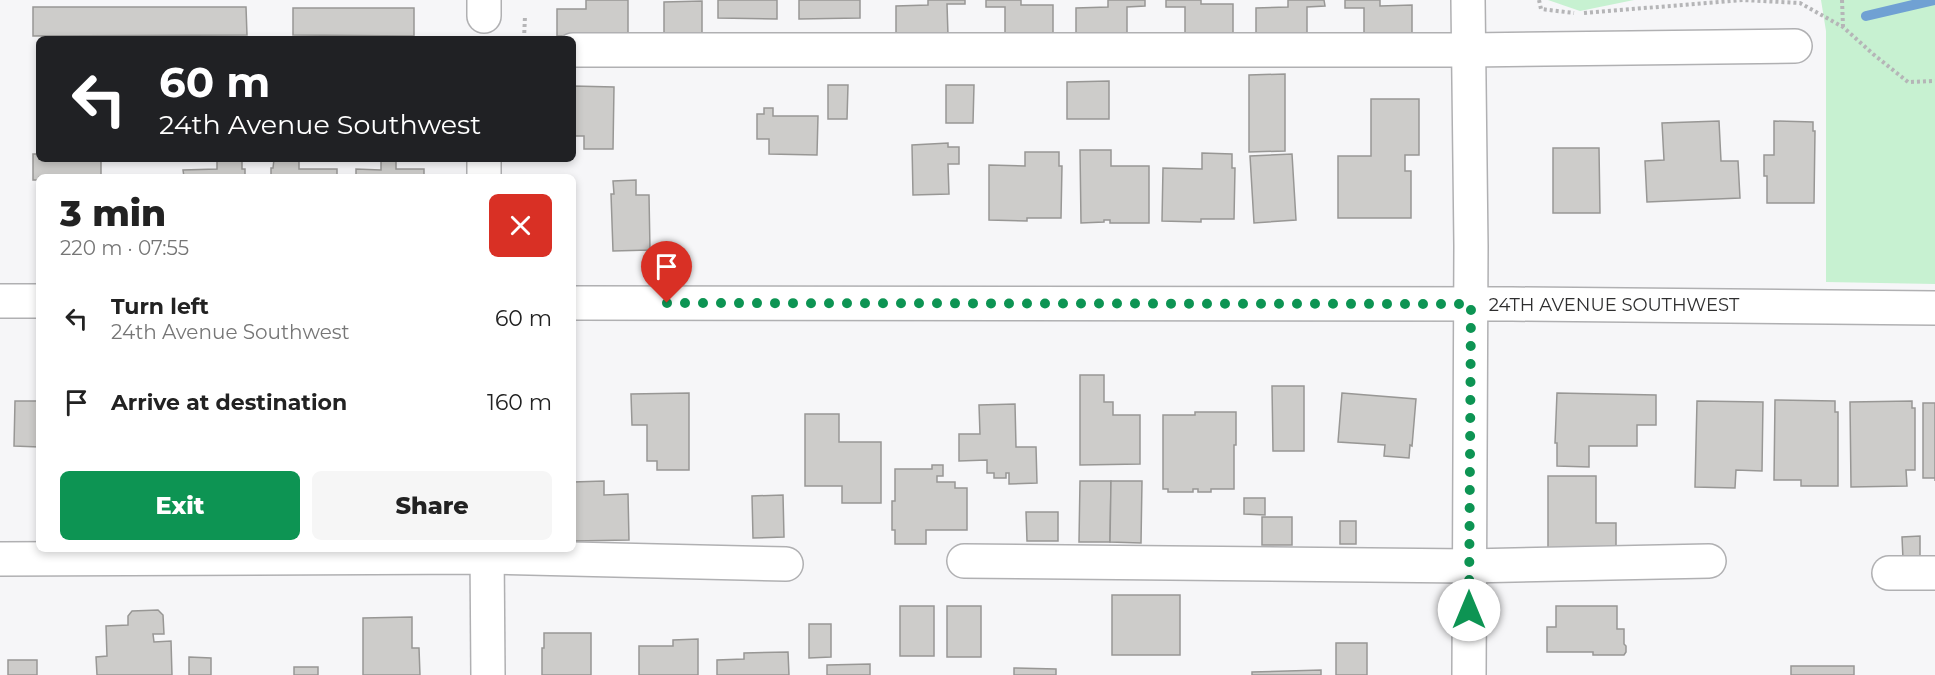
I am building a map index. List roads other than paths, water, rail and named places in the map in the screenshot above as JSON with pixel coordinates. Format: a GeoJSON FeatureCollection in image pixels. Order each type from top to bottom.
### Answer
{"type":"FeatureCollection","features":[{"type":"Feature","properties":{"kind":"street"},"geometry":{"type":"LineString","coordinates":[[1468,0],[1471,304],[1469,675]]}},
{"type":"Feature","properties":{"kind":"street"},"geometry":{"type":"LineString","coordinates":[[576,50],[1469,50],[1795,46]]}},
{"type":"Feature","properties":{"kind":"street"},"geometry":{"type":"LineString","coordinates":[[0,301],[36,301]]}},
{"type":"Feature","properties":{"kind":"street","name":"24TH AVENUE SOUTHWEST"},"geometry":{"type":"LineString","coordinates":[[576,303],[1471,304],[1935,308]]}},
{"type":"Feature","properties":{"kind":"street"},"geometry":{"type":"LineString","coordinates":[[0,559],[487,553],[786,564]]}},
{"type":"Feature","properties":{"kind":"street"},"geometry":{"type":"LineString","coordinates":[[487,553],[488,675]]}},
{"type":"Feature","properties":{"kind":"street"},"geometry":{"type":"LineString","coordinates":[[964,561],[1469,566],[1709,561]]}},
{"type":"Feature","properties":{"kind":"street"},"geometry":{"type":"LineString","coordinates":[[1888,573],[1935,573]]}},
{"type":"Feature","properties":{"kind":"waterway"},"geometry":{"type":"LineString","coordinates":[[1866,16],[1934,0]]}}]}
